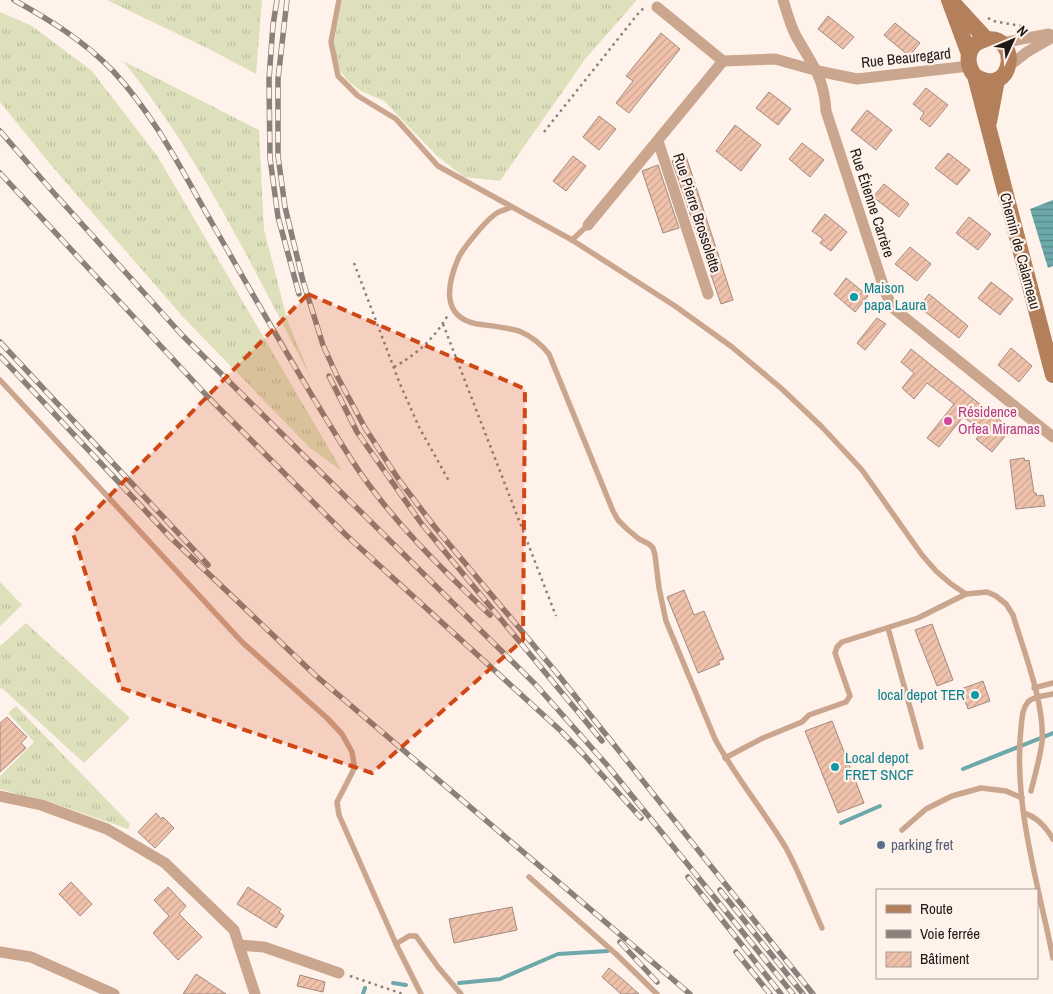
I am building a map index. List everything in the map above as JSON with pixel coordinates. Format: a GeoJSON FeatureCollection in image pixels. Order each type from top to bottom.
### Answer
{"type":"FeatureCollection","features":[{"type":"Feature","properties":{"kind":"main road","name":"Chemin de Calameau"},"geometry":{"type":"LineString","coordinates":[[949,0],[993,41],[1007,49],[1009,54],[1009,66],[997,80],[988,126]]}},
{"type":"Feature","properties":{"kind":"main road","name":"Chemin de Calameau"},"geometry":{"type":"LineString","coordinates":[[949,0],[971,65],[988,126],[1053,375]]}},
{"type":"Feature","properties":{"kind":"main road"},"geometry":{"type":"LineString","coordinates":[[993,41],[975,44],[971,65],[986,81],[997,80]]}},
{"type":"Feature","properties":{"kind":"street","name":"Rue Étienne Carrère"},"geometry":{"type":"LineString","coordinates":[[783,0],[795,34],[818,71],[825,92],[826,110],[829,120],[886,294],[893,308],[1053,437]]}},
{"type":"Feature","properties":{"kind":"street"},"geometry":{"type":"LineString","coordinates":[[657,7],[723,61],[775,59],[818,71]]}},
{"type":"Feature","properties":{"kind":"street"},"geometry":{"type":"LineString","coordinates":[[993,41],[1027,40],[1053,35]]}},
{"type":"Feature","properties":{"kind":"street"},"geometry":{"type":"LineString","coordinates":[[1009,66],[1053,35]]}},
{"type":"Feature","properties":{"kind":"street","name":"Rue Pierre Brossolette"},"geometry":{"type":"LineString","coordinates":[[588,224],[723,61]]}},
{"type":"Feature","properties":{"kind":"street","name":"Rue Beauregard"},"geometry":{"type":"LineString","coordinates":[[818,71],[857,79],[971,65]]}},
{"type":"Feature","properties":{"kind":"street","name":"Rue Pierre Brossolette"},"geometry":{"type":"LineString","coordinates":[[658,140],[708,294]]}},
{"type":"Feature","properties":{"kind":"street"},"geometry":{"type":"LineString","coordinates":[[0,796],[41,805],[107,829],[166,863],[234,930],[254,994]]}},
{"type":"Feature","properties":{"kind":"street"},"geometry":{"type":"LineString","coordinates":[[239,945],[264,947],[340,973]]}},
{"type":"Feature","properties":{"kind":"street"},"geometry":{"type":"LineString","coordinates":[[0,952],[31,957],[114,994]]}},
{"type":"Feature","properties":{"kind":"lane"},"geometry":{"type":"LineString","coordinates":[[339,0],[331,42],[338,76],[358,96],[396,119],[438,166],[572,240],[675,306],[732,347],[782,389],[822,427],[862,470],[922,555],[936,571],[966,594]]}},
{"type":"Feature","properties":{"kind":"lane"},"geometry":{"type":"LineString","coordinates":[[512,207],[498,212],[489,219],[461,253],[453,271],[450,287],[449,299],[452,308],[461,317],[474,323],[518,331],[542,345],[549,354],[613,511],[626,529],[653,548],[666,621],[715,739],[725,758],[786,850],[798,872],[822,928]]}},
{"type":"Feature","properties":{"kind":"lane"},"geometry":{"type":"LineString","coordinates":[[572,240],[588,224]]}},
{"type":"Feature","properties":{"kind":"lane"},"geometry":{"type":"LineString","coordinates":[[0,380],[242,642],[327,718],[342,734],[352,752],[354,765],[337,802],[339,815],[396,944],[421,994]]}},
{"type":"Feature","properties":{"kind":"lane"},"geometry":{"type":"LineString","coordinates":[[725,758],[763,738],[802,722],[809,715],[846,702],[850,696],[835,653],[837,647],[842,642],[918,618],[966,594],[987,592],[1006,604],[1013,615],[1037,697],[1042,743],[1031,791]]}},
{"type":"Feature","properties":{"kind":"lane"},"geometry":{"type":"LineString","coordinates":[[888,628],[921,746]]}},
{"type":"Feature","properties":{"kind":"lane"},"geometry":{"type":"LineString","coordinates":[[1034,688],[1053,683]]}},
{"type":"Feature","properties":{"kind":"lane"},"geometry":{"type":"LineString","coordinates":[[1053,694],[1037,697],[1028,702],[1024,709],[1020,741],[1024,813],[1053,958]]}},
{"type":"Feature","properties":{"kind":"lane"},"geometry":{"type":"LineString","coordinates":[[902,830],[926,809],[952,796],[981,788],[1006,791],[1022,798]]}},
{"type":"Feature","properties":{"kind":"lane"},"geometry":{"type":"LineString","coordinates":[[1024,813],[1033,815],[1053,839]]}},
{"type":"Feature","properties":{"kind":"lane"},"geometry":{"type":"LineString","coordinates":[[529,876],[616,954],[657,994]]}},
{"type":"Feature","properties":{"kind":"lane"},"geometry":{"type":"LineString","coordinates":[[396,944],[409,936],[416,936],[438,967],[461,994]]}},
{"type":"Feature","properties":{"kind":"path"},"geometry":{"type":"LineString","coordinates":[[544,132],[641,10],[650,6],[657,7]]}},
{"type":"Feature","properties":{"kind":"path"},"geometry":{"type":"LineString","coordinates":[[981,14],[993,21],[1023,27],[1027,40]]}},
{"type":"Feature","properties":{"kind":"path"},"geometry":{"type":"LineString","coordinates":[[354,263],[419,427],[449,481]]}},
{"type":"Feature","properties":{"kind":"path"},"geometry":{"type":"LineString","coordinates":[[394,367],[411,357],[427,344],[443,324],[452,308]]}},
{"type":"Feature","properties":{"kind":"path"},"geometry":{"type":"LineString","coordinates":[[443,324],[556,616]]}},
{"type":"Feature","properties":{"kind":"path"},"geometry":{"type":"LineString","coordinates":[[340,973],[403,994]]}},
{"type":"Feature","properties":{"kind":"highlighted area"},"geometry":{"type":"Polygon","coordinates":[[[308,294],[525,389],[523,640],[372,773],[121,688],[73,533],[308,294]]]}},
{"type":"Feature","properties":{"kind":"green space"},"geometry":{"type":"Polygon","coordinates":[[[107,0],[262,0],[256,74],[209,49],[107,0]]]}},
{"type":"Feature","properties":{"kind":"green space"},"geometry":{"type":"Polygon","coordinates":[[[342,0],[637,0],[586,58],[500,181],[464,177],[436,155],[384,101],[361,91],[347,80],[335,64],[334,43],[342,0]]]}},
{"type":"Feature","properties":{"kind":"green space"},"geometry":{"type":"Polygon","coordinates":[[[0,12],[32,26],[92,71],[158,157],[342,471],[310,448],[183,317],[50,164],[0,102],[0,12]]]}},
{"type":"Feature","properties":{"kind":"green space"},"geometry":{"type":"Polygon","coordinates":[[[123,61],[259,130],[264,230],[288,322],[311,378],[225,215],[177,136],[123,61]]]}},
{"type":"Feature","properties":{"kind":"green space"},"geometry":{"type":"Polygon","coordinates":[[[0,582],[22,605],[0,626],[0,582]]]}},
{"type":"Feature","properties":{"kind":"green space"},"geometry":{"type":"Polygon","coordinates":[[[26,623],[130,718],[84,763],[2,688],[0,689],[0,646],[26,623]]]}},
{"type":"Feature","properties":{"kind":"green space"},"geometry":{"type":"Polygon","coordinates":[[[16,706],[130,824],[128,829],[62,806],[0,789],[0,776],[34,742],[8,713],[16,706]]]}},
{"type":"Feature","properties":{"kind":"water"},"geometry":{"type":"Polygon","coordinates":[[[1053,200],[1053,266],[1048,268],[1030,209],[1053,200]]]}},
{"type":"Feature","properties":{"kind":"building"},"geometry":{"type":"Polygon","coordinates":[[[828,16],[854,37],[843,49],[818,29],[828,16]]]}},
{"type":"Feature","properties":{"kind":"building"},"geometry":{"type":"Polygon","coordinates":[[[895,23],[920,43],[909,56],[884,35],[895,23]]]}},
{"type":"Feature","properties":{"kind":"building"},"geometry":{"type":"Polygon","coordinates":[[[661,33],[680,49],[629,113],[616,103],[633,81],[626,76],[661,33]]]}},
{"type":"Feature","properties":{"kind":"building"},"geometry":{"type":"Polygon","coordinates":[[[926,88],[948,105],[930,127],[920,119],[924,113],[913,104],[926,88]]]}},
{"type":"Feature","properties":{"kind":"building"},"geometry":{"type":"Polygon","coordinates":[[[769,92],[791,109],[778,125],[756,108],[769,92]]]}},
{"type":"Feature","properties":{"kind":"building"},"geometry":{"type":"Polygon","coordinates":[[[867,110],[892,130],[876,150],[851,130],[867,110]]]}},
{"type":"Feature","properties":{"kind":"building"},"geometry":{"type":"Polygon","coordinates":[[[599,116],[616,129],[599,150],[583,137],[599,116]]]}},
{"type":"Feature","properties":{"kind":"building"},"geometry":{"type":"Polygon","coordinates":[[[735,125],[761,145],[741,171],[716,151],[735,125]]]}},
{"type":"Feature","properties":{"kind":"building"},"geometry":{"type":"Polygon","coordinates":[[[802,143],[824,160],[810,177],[789,159],[802,143]]]}},
{"type":"Feature","properties":{"kind":"building"},"geometry":{"type":"Polygon","coordinates":[[[948,153],[970,170],[957,185],[935,168],[948,153]]]}},
{"type":"Feature","properties":{"kind":"building"},"geometry":{"type":"Polygon","coordinates":[[[573,156],[586,166],[566,191],[553,181],[573,156]]]}},
{"type":"Feature","properties":{"kind":"building"},"geometry":{"type":"Polygon","coordinates":[[[686,156],[733,300],[721,304],[672,161],[686,156]]]}},
{"type":"Feature","properties":{"kind":"building"},"geometry":{"type":"Polygon","coordinates":[[[658,165],[679,228],[663,233],[642,171],[658,165]]]}},
{"type":"Feature","properties":{"kind":"building"},"geometry":{"type":"Polygon","coordinates":[[[884,184],[909,204],[899,217],[873,197],[884,184]]]}},
{"type":"Feature","properties":{"kind":"building"},"geometry":{"type":"Polygon","coordinates":[[[825,214],[847,232],[831,251],[820,243],[823,239],[812,231],[825,214]]]}},
{"type":"Feature","properties":{"kind":"building"},"geometry":{"type":"Polygon","coordinates":[[[969,217],[991,234],[978,250],[956,233],[969,217]]]}},
{"type":"Feature","properties":{"kind":"building"},"geometry":{"type":"Polygon","coordinates":[[[910,247],[931,264],[917,281],[895,264],[910,247]]]}},
{"type":"Feature","properties":{"kind":"building","name":"Maison papa Laura"},"geometry":{"type":"Polygon","coordinates":[[[846,278],[868,296],[855,312],[834,294],[846,278]]]}},
{"type":"Feature","properties":{"kind":"building"},"geometry":{"type":"Polygon","coordinates":[[[991,282],[1013,299],[1000,315],[978,298],[991,282]]]}},
{"type":"Feature","properties":{"kind":"building"},"geometry":{"type":"Polygon","coordinates":[[[929,294],[968,326],[959,338],[919,307],[929,294]]]}},
{"type":"Feature","properties":{"kind":"building"},"geometry":{"type":"Polygon","coordinates":[[[877,318],[886,324],[865,350],[857,343],[877,318]]]}},
{"type":"Feature","properties":{"kind":"building"},"geometry":{"type":"Polygon","coordinates":[[[1011,348],[1032,366],[1019,382],[998,365],[1011,348]]]}},
{"type":"Feature","properties":{"kind":"building"},"geometry":{"type":"Polygon","coordinates":[[[911,349],[1011,429],[992,452],[976,439],[983,431],[963,417],[939,447],[927,438],[954,404],[927,383],[914,399],[902,388],[914,373],[901,362],[911,349]]]}},
{"type":"Feature","properties":{"kind":"building"},"geometry":{"type":"Polygon","coordinates":[[[1024,458],[1025,461],[1029,460],[1034,493],[1037,496],[1043,495],[1045,506],[1016,509],[1010,460],[1024,458]]]}},
{"type":"Feature","properties":{"kind":"building"},"geometry":{"type":"Polygon","coordinates":[[[684,590],[694,615],[704,611],[724,659],[718,661],[720,664],[698,673],[667,597],[684,590]]]}},
{"type":"Feature","properties":{"kind":"building"},"geometry":{"type":"Polygon","coordinates":[[[932,624],[953,680],[937,686],[915,630],[932,624]]]}},
{"type":"Feature","properties":{"kind":"building","name":"local depot TER"},"geometry":{"type":"Polygon","coordinates":[[[983,681],[990,701],[968,709],[961,689],[983,681]]]}},
{"type":"Feature","properties":{"kind":"building"},"geometry":{"type":"Polygon","coordinates":[[[7,717],[27,737],[21,743],[26,748],[0,772],[0,723],[7,717]]]}},
{"type":"Feature","properties":{"kind":"building","name":"Local depot FRET SNCF"},"geometry":{"type":"Polygon","coordinates":[[[832,721],[864,803],[838,813],[805,731],[832,721]]]}},
{"type":"Feature","properties":{"kind":"building"},"geometry":{"type":"Polygon","coordinates":[[[156,813],[174,828],[155,848],[138,832],[156,813]]]}},
{"type":"Feature","properties":{"kind":"building"},"geometry":{"type":"Polygon","coordinates":[[[71,882],[92,904],[80,916],[59,894],[71,882]]]}},
{"type":"Feature","properties":{"kind":"building"},"geometry":{"type":"Polygon","coordinates":[[[168,887],[186,906],[179,914],[202,937],[178,960],[153,933],[169,916],[154,900],[168,887]]]}},
{"type":"Feature","properties":{"kind":"building"},"geometry":{"type":"Polygon","coordinates":[[[248,887],[281,909],[279,912],[284,916],[276,928],[237,904],[248,887]]]}},
{"type":"Feature","properties":{"kind":"building"},"geometry":{"type":"Polygon","coordinates":[[[512,907],[517,930],[454,943],[449,919],[512,907]]]}},
{"type":"Feature","properties":{"kind":"building"},"geometry":{"type":"Polygon","coordinates":[[[609,968],[639,994],[621,994],[602,977],[609,968]]]}},
{"type":"Feature","properties":{"kind":"building"},"geometry":{"type":"Polygon","coordinates":[[[196,974],[226,994],[183,994],[196,974]]]}},
{"type":"Feature","properties":{"kind":"building"},"geometry":{"type":"Polygon","coordinates":[[[300,975],[325,982],[323,992],[297,986],[300,975]]]}},
{"type":"Feature","properties":{"kind":"waterway"},"geometry":{"type":"LineString","coordinates":[[963,769],[1053,733]]}},
{"type":"Feature","properties":{"kind":"waterway"},"geometry":{"type":"LineString","coordinates":[[841,823],[880,806]]}},
{"type":"Feature","properties":{"kind":"waterway"},"geometry":{"type":"LineString","coordinates":[[459,983],[500,979],[558,954],[608,951]]}},
{"type":"Feature","properties":{"kind":"waterway"},"geometry":{"type":"LineString","coordinates":[[393,983],[406,985]]}},
{"type":"Feature","properties":{"kind":"waterway"},"geometry":{"type":"LineString","coordinates":[[363,994],[365,988]]}},
{"type":"Feature","properties":{"kind":"railway"},"geometry":{"type":"LineString","coordinates":[[14,0],[53,23],[90,50],[113,71],[142,106],[167,144],[297,371],[366,481],[416,541],[490,615]]}},
{"type":"Feature","properties":{"kind":"railway"},"geometry":{"type":"LineString","coordinates":[[277,0],[269,79],[270,158],[278,217],[299,294]]}},
{"type":"Feature","properties":{"kind":"railway"},"geometry":{"type":"LineString","coordinates":[[287,0],[278,79],[278,156],[285,207],[303,281],[323,345],[336,374],[365,428],[399,480],[434,526],[556,672],[813,994]]}},
{"type":"Feature","properties":{"kind":"railway"},"geometry":{"type":"LineString","coordinates":[[0,131],[182,335],[536,685],[607,765],[793,994]]}},
{"type":"Feature","properties":{"kind":"railway"},"geometry":{"type":"LineString","coordinates":[[0,173],[209,398],[347,536],[561,731],[641,818]]}},
{"type":"Feature","properties":{"kind":"railway"},"geometry":{"type":"LineString","coordinates":[[0,342],[208,565]]}},
{"type":"Feature","properties":{"kind":"railway"},"geometry":{"type":"LineString","coordinates":[[0,356],[171,538],[315,675],[690,994]]}},
{"type":"Feature","properties":{"kind":"railway"},"geometry":{"type":"LineString","coordinates":[[329,376],[357,432],[421,523],[602,741]]}},
{"type":"Feature","properties":{"kind":"railway"},"geometry":{"type":"LineString","coordinates":[[688,877],[781,994]]}},
{"type":"Feature","properties":{"kind":"railway"},"geometry":{"type":"LineString","coordinates":[[720,890],[803,994]]}},
{"type":"Feature","properties":{"kind":"railway"},"geometry":{"type":"LineString","coordinates":[[620,942],[657,982]]}},
{"type":"Feature","properties":{"kind":"railway"},"geometry":{"type":"LineString","coordinates":[[736,952],[770,994]]}},
{"type":"Feature","properties":{"kind":"place","name":"Maison papa Laura"},"geometry":{"type":"Point","coordinates":[854,297]}},
{"type":"Feature","properties":{"kind":"place","name":"Résidence Orfea Miramas"},"geometry":{"type":"Point","coordinates":[948,421]}},
{"type":"Feature","properties":{"kind":"place","name":"local depot TER"},"geometry":{"type":"Point","coordinates":[975,695]}},
{"type":"Feature","properties":{"kind":"place","name":"Local depot FRET SNCF"},"geometry":{"type":"Point","coordinates":[835,767]}},
{"type":"Feature","properties":{"kind":"place","name":"parking fret"},"geometry":{"type":"Point","coordinates":[881,845]}}]}
